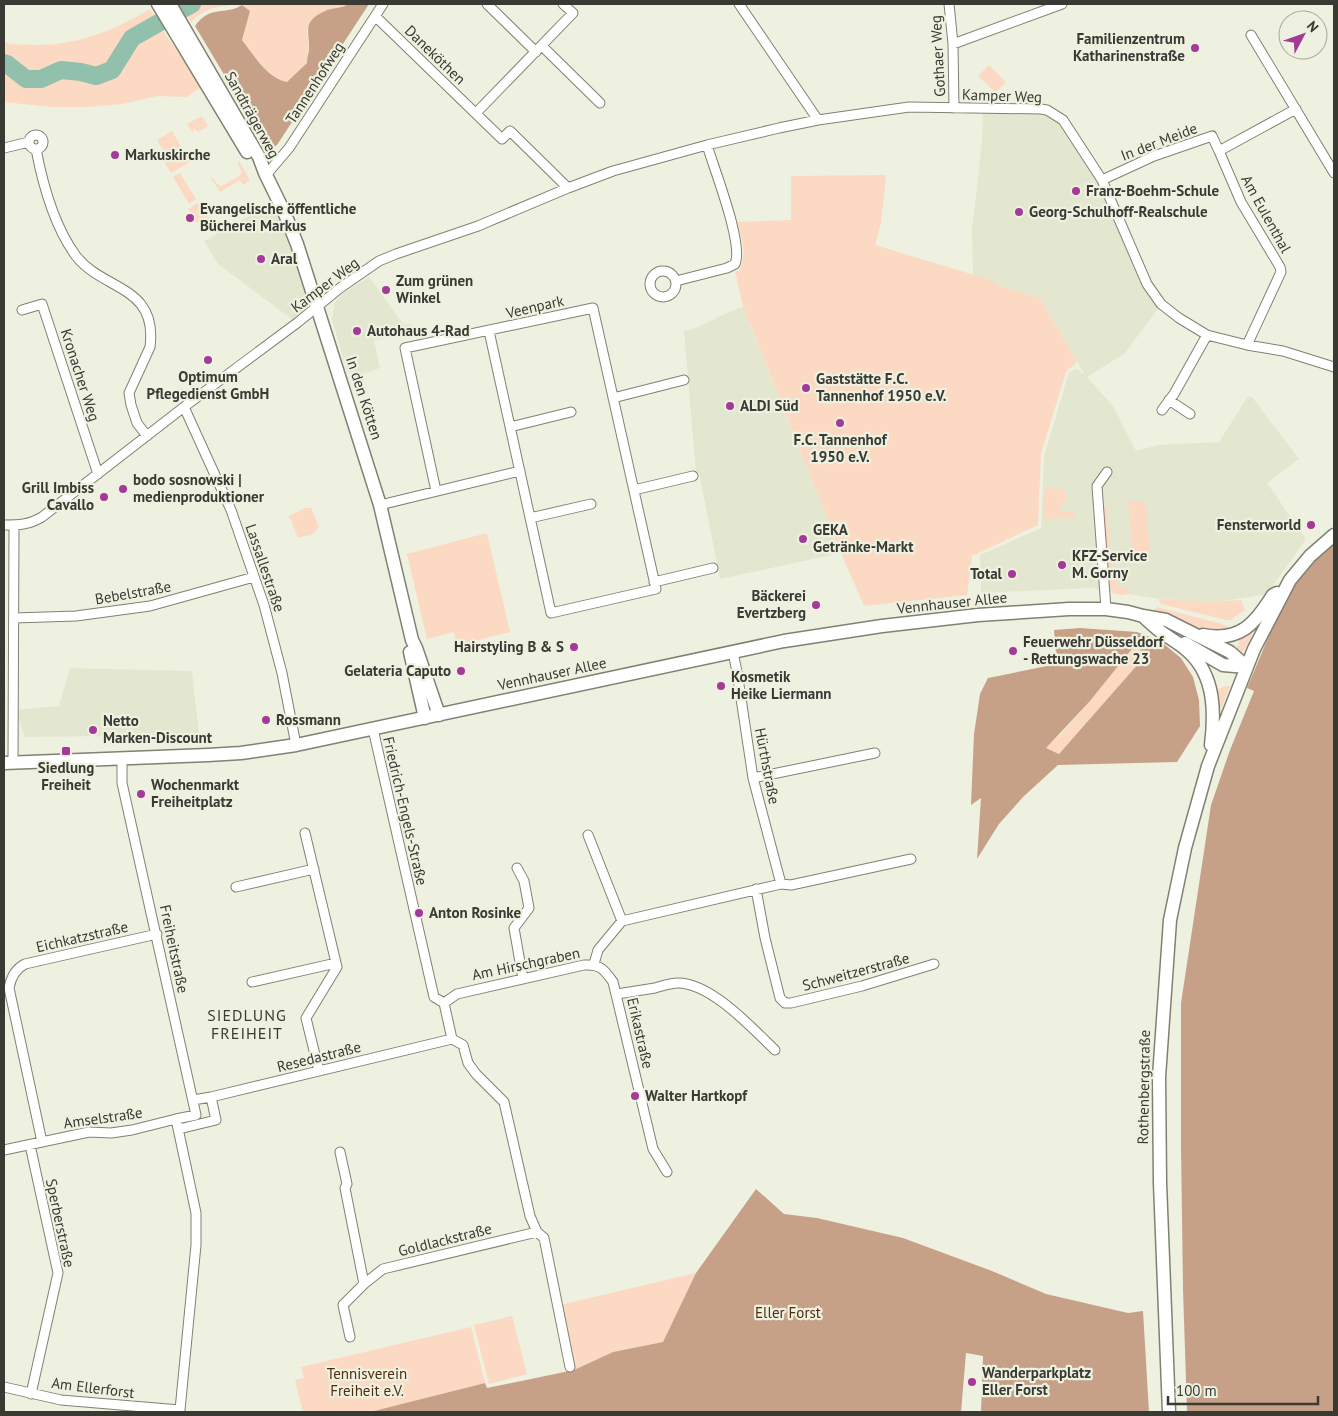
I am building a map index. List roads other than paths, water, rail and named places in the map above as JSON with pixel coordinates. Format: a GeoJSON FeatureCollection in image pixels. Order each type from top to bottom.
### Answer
{"type":"FeatureCollection","features":[{"type":"Feature","properties":{"kind":"main road","name":"Sandträgerweg"},"geometry":{"type":"LineString","coordinates":[[162,4],[178,27],[248,155],[266,174]]}},
{"type":"Feature","properties":{"kind":"main road","name":"In den Kötten"},"geometry":{"type":"LineString","coordinates":[[266,174],[285,214],[318,307],[380,505],[412,640],[439,715]]}},
{"type":"Feature","properties":{"kind":"main road"},"geometry":{"type":"LineString","coordinates":[[1191,632],[1223,637],[1235,635],[1250,626],[1272,595],[1284,590],[1305,562],[1334,535]]}},
{"type":"Feature","properties":{"kind":"main road","name":"Rothenbergstraße"},"geometry":{"type":"LineString","coordinates":[[1168,1412],[1158,1077],[1170,920],[1185,848],[1208,766],[1247,667],[1284,590]]}},
{"type":"Feature","properties":{"kind":"main road","name":"Vennhauser Allee"},"geometry":{"type":"LineString","coordinates":[[8,762],[241,753],[296,745],[733,652],[839,632],[929,620],[1041,611],[1106,609],[1166,620],[1230,652],[1247,667]]}},
{"type":"Feature","properties":{"kind":"main road","name":"Vennhauser Allee"},"geometry":{"type":"LineString","coordinates":[[1144,616],[1223,665],[1247,667]]}},
{"type":"Feature","properties":{"kind":"main road","name":"Rothenbergstraße"},"geometry":{"type":"LineString","coordinates":[[1144,616],[1161,632],[1190,653],[1204,672],[1210,688],[1214,716],[1208,766]]}},
{"type":"Feature","properties":{"kind":"main road","name":"In den Kötten"},"geometry":{"type":"LineString","coordinates":[[412,640],[409,649],[424,718]]}},
{"type":"Feature","properties":{"kind":"street","name":"Tannenhofweg"},"geometry":{"type":"LineString","coordinates":[[266,174],[288,148],[383,4]]}},
{"type":"Feature","properties":{"kind":"street"},"geometry":{"type":"LineString","coordinates":[[487,4],[600,103]]}},
{"type":"Feature","properties":{"kind":"street"},"geometry":{"type":"LineString","coordinates":[[476,113],[573,13],[563,4]]}},
{"type":"Feature","properties":{"kind":"street"},"geometry":{"type":"LineString","coordinates":[[739,4],[818,120]]}},
{"type":"Feature","properties":{"kind":"street","name":"Gothaer Weg"},"geometry":{"type":"LineString","coordinates":[[949,4],[953,44],[954,108]]}},
{"type":"Feature","properties":{"kind":"street"},"geometry":{"type":"LineString","coordinates":[[953,44],[1062,4]]}},
{"type":"Feature","properties":{"kind":"street","name":"Daneköthen"},"geometry":{"type":"LineString","coordinates":[[375,16],[502,139],[510,131],[568,188]]}},
{"type":"Feature","properties":{"kind":"street"},"geometry":{"type":"LineString","coordinates":[[1252,35],[1334,173]]}},
{"type":"Feature","properties":{"kind":"street","name":"Kamper Weg"},"geometry":{"type":"LineString","coordinates":[[4,524],[33,522],[318,307],[340,288],[379,261],[478,226],[613,171],[707,145],[818,120],[900,107],[1047,110],[1062,120],[1070,129],[1102,180],[1136,258],[1161,304],[1179,318],[1207,335],[1247,345],[1283,351],[1334,367]]}},
{"type":"Feature","properties":{"kind":"street"},"geometry":{"type":"LineString","coordinates":[[1219,151],[1296,109]]}},
{"type":"Feature","properties":{"kind":"street","name":"In der Meide"},"geometry":{"type":"LineString","coordinates":[[1102,180],[1154,156],[1212,136],[1219,151]]}},
{"type":"Feature","properties":{"kind":"street"},"geometry":{"type":"LineString","coordinates":[[4,148],[29,142],[30,146],[36,149],[40,172],[50,203],[70,246],[83,263],[136,298],[150,323],[150,347],[129,394],[137,422],[147,436]]}},
{"type":"Feature","properties":{"kind":"street"},"geometry":{"type":"LineString","coordinates":[[676,281],[726,268],[735,264],[738,258],[736,239],[707,145]]}},
{"type":"Feature","properties":{"kind":"street","name":"Am Eulenthal"},"geometry":{"type":"LineString","coordinates":[[1219,151],[1241,202],[1281,272],[1247,345]]}},
{"type":"Feature","properties":{"kind":"street","name":"Kronacher Weg"},"geometry":{"type":"LineString","coordinates":[[22,310],[42,304],[98,474]]}},
{"type":"Feature","properties":{"kind":"street","name":"Veenpark"},"geometry":{"type":"LineString","coordinates":[[593,308],[656,589],[551,613],[489,331],[593,308]]}},
{"type":"Feature","properties":{"kind":"street"},"geometry":{"type":"LineString","coordinates":[[436,491],[405,348],[489,331]]}},
{"type":"Feature","properties":{"kind":"street"},"geometry":{"type":"LineString","coordinates":[[1162,410],[1207,335]]}},
{"type":"Feature","properties":{"kind":"street"},"geometry":{"type":"LineString","coordinates":[[613,398],[684,380]]}},
{"type":"Feature","properties":{"kind":"street"},"geometry":{"type":"LineString","coordinates":[[1169,400],[1190,414]]}},
{"type":"Feature","properties":{"kind":"street","name":"Lassallestraße"},"geometry":{"type":"LineString","coordinates":[[184,407],[231,510],[264,605],[282,673],[296,745]]}},
{"type":"Feature","properties":{"kind":"street"},"geometry":{"type":"LineString","coordinates":[[510,426],[571,412]]}},
{"type":"Feature","properties":{"kind":"street"},"geometry":{"type":"LineString","coordinates":[[380,505],[520,471]]}},
{"type":"Feature","properties":{"kind":"street"},"geometry":{"type":"LineString","coordinates":[[1106,609],[1097,486],[1107,472]]}},
{"type":"Feature","properties":{"kind":"street"},"geometry":{"type":"LineString","coordinates":[[634,490],[693,476]]}},
{"type":"Feature","properties":{"kind":"street"},"geometry":{"type":"LineString","coordinates":[[530,518],[591,504]]}},
{"type":"Feature","properties":{"kind":"street"},"geometry":{"type":"LineString","coordinates":[[8,762],[14,618],[14,524]]}},
{"type":"Feature","properties":{"kind":"street","name":"Veenpark"},"geometry":{"type":"LineString","coordinates":[[654,582],[713,568]]}},
{"type":"Feature","properties":{"kind":"street","name":"Bebelstraße"},"geometry":{"type":"LineString","coordinates":[[14,618],[76,616],[150,606],[254,577]]}},
{"type":"Feature","properties":{"kind":"street","name":"Hürthstraße"},"geometry":{"type":"LineString","coordinates":[[733,652],[753,778],[781,884]]}},
{"type":"Feature","properties":{"kind":"street","name":"Friedrich-Engels-Straße"},"geometry":{"type":"LineString","coordinates":[[372,729],[434,997],[444,1003],[452,1039],[463,1045],[468,1063],[476,1074],[504,1102],[530,1216],[537,1232],[544,1238],[570,1367]]}},
{"type":"Feature","properties":{"kind":"street"},"geometry":{"type":"LineString","coordinates":[[753,778],[875,752]]}},
{"type":"Feature","properties":{"kind":"street","name":"Freiheitstraße"},"geometry":{"type":"LineString","coordinates":[[122,759],[122,783],[193,1100]]}},
{"type":"Feature","properties":{"kind":"street"},"geometry":{"type":"LineString","coordinates":[[305,832],[337,967],[306,1018],[319,1070]]}},
{"type":"Feature","properties":{"kind":"street"},"geometry":{"type":"LineString","coordinates":[[588,835],[622,921],[756,889],[781,884],[791,886],[911,858]]}},
{"type":"Feature","properties":{"kind":"street"},"geometry":{"type":"LineString","coordinates":[[518,868],[524,881],[529,908],[514,928],[523,979]]}},
{"type":"Feature","properties":{"kind":"street"},"geometry":{"type":"LineString","coordinates":[[236,887],[314,869]]}},
{"type":"Feature","properties":{"kind":"street","name":"Schweitzerstraße"},"geometry":{"type":"LineString","coordinates":[[756,889],[767,947],[780,998],[785,1003],[862,986],[934,964]]}},
{"type":"Feature","properties":{"kind":"street","name":"Am Hirschgraben"},"geometry":{"type":"LineString","coordinates":[[444,1003],[457,994],[594,964],[598,950],[622,921]]}},
{"type":"Feature","properties":{"kind":"street","name":"Eichkatzstraße"},"geometry":{"type":"LineString","coordinates":[[42,1142],[9,988],[11,978],[15,971],[25,964],[157,934]]}},
{"type":"Feature","properties":{"kind":"street"},"geometry":{"type":"LineString","coordinates":[[252,982],[336,963]]}},
{"type":"Feature","properties":{"kind":"street","name":"Erikastraße"},"geometry":{"type":"LineString","coordinates":[[594,964],[606,972],[613,982],[653,1148],[667,1172]]}},
{"type":"Feature","properties":{"kind":"street"},"geometry":{"type":"LineString","coordinates":[[617,994],[678,983],[693,987],[707,992],[723,1003],[774,1050]]}},
{"type":"Feature","properties":{"kind":"street","name":"Resedastraße"},"geometry":{"type":"LineString","coordinates":[[193,1100],[452,1039]]}},
{"type":"Feature","properties":{"kind":"street"},"geometry":{"type":"LineString","coordinates":[[193,1100],[196,1115],[176,1119],[179,1129],[216,1120],[211,1097]]}},
{"type":"Feature","properties":{"kind":"street","name":"Amselstraße"},"geometry":{"type":"LineString","coordinates":[[4,1150],[89,1132],[111,1133],[132,1130],[176,1119]]}},
{"type":"Feature","properties":{"kind":"street","name":"Am Ellerforst"},"geometry":{"type":"LineString","coordinates":[[4,1387],[61,1400],[180,1410],[196,1245],[196,1213],[179,1129]]}},
{"type":"Feature","properties":{"kind":"street","name":"Sperberstraße"},"geometry":{"type":"LineString","coordinates":[[30,1145],[58,1273],[31,1394]]}},
{"type":"Feature","properties":{"kind":"street"},"geometry":{"type":"LineString","coordinates":[[340,1152],[364,1284]]}},
{"type":"Feature","properties":{"kind":"street","name":"Goldlackstraße"},"geometry":{"type":"LineString","coordinates":[[350,1338],[343,1306],[364,1284],[383,1269],[537,1232]]}},
{"type":"Feature","properties":{"kind":"waterway"},"geometry":{"type":"LineString","coordinates":[[4,63],[26,79],[41,79],[61,70],[96,76],[112,70],[132,38],[192,4]]}},
{"type":"Feature","properties":{"kind":"place","name":"Familienzentrum Katharinenstraße"},"geometry":{"type":"Point","coordinates":[1195,48]}},
{"type":"Feature","properties":{"kind":"place","name":"Markuskirche"},"geometry":{"type":"Point","coordinates":[115,155]}},
{"type":"Feature","properties":{"kind":"place","name":"Franz-Boehm-Schule"},"geometry":{"type":"Point","coordinates":[1076,191]}},
{"type":"Feature","properties":{"kind":"place","name":"Georg-Schulhoff-Realschule"},"geometry":{"type":"Point","coordinates":[1019,212]}},
{"type":"Feature","properties":{"kind":"place","name":"Evangelische öffentliche Bücherei Markus"},"geometry":{"type":"Point","coordinates":[190,218]}},
{"type":"Feature","properties":{"kind":"place","name":"Aral"},"geometry":{"type":"Point","coordinates":[261,259]}},
{"type":"Feature","properties":{"kind":"place","name":"Zum grünen Winkel"},"geometry":{"type":"Point","coordinates":[386,290]}},
{"type":"Feature","properties":{"kind":"place","name":"Autohaus 4-Rad"},"geometry":{"type":"Point","coordinates":[357,331]}},
{"type":"Feature","properties":{"kind":"place","name":"Optimum Pflegedienst GmbH"},"geometry":{"type":"Point","coordinates":[208,360]}},
{"type":"Feature","properties":{"kind":"place","name":"Gaststätte F.C. Tannenhof 1950 e.V."},"geometry":{"type":"Point","coordinates":[806,388]}},
{"type":"Feature","properties":{"kind":"place","name":"ALDI Süd"},"geometry":{"type":"Point","coordinates":[730,406]}},
{"type":"Feature","properties":{"kind":"place","name":"F.C. Tannenhof 1950 e.V."},"geometry":{"type":"Point","coordinates":[840,423]}},
{"type":"Feature","properties":{"kind":"place","name":"bodo sosnowski | medienproduktioner"},"geometry":{"type":"Point","coordinates":[123,489]}},
{"type":"Feature","properties":{"kind":"place","name":"Grill Imbiss Cavallo"},"geometry":{"type":"Point","coordinates":[104,497]}},
{"type":"Feature","properties":{"kind":"place","name":"Fensterworld"},"geometry":{"type":"Point","coordinates":[1311,525]}},
{"type":"Feature","properties":{"kind":"place","name":"GEKA Getränke-Markt"},"geometry":{"type":"Point","coordinates":[803,539]}},
{"type":"Feature","properties":{"kind":"place","name":"KFZ-Service M. Gorny"},"geometry":{"type":"Point","coordinates":[1062,565]}},
{"type":"Feature","properties":{"kind":"place","name":"Total"},"geometry":{"type":"Point","coordinates":[1012,574]}},
{"type":"Feature","properties":{"kind":"place","name":"Bäckerei Evertzberg"},"geometry":{"type":"Point","coordinates":[816,605]}},
{"type":"Feature","properties":{"kind":"place","name":"Hairstyling B & S"},"geometry":{"type":"Point","coordinates":[574,647]}},
{"type":"Feature","properties":{"kind":"place","name":"Feuerwehr Düsseldorf - Rettungswache 23"},"geometry":{"type":"Point","coordinates":[1013,651]}},
{"type":"Feature","properties":{"kind":"place","name":"Gelateria Caputo"},"geometry":{"type":"Point","coordinates":[461,671]}},
{"type":"Feature","properties":{"kind":"place","name":"Kosmetik Heike Liermann"},"geometry":{"type":"Point","coordinates":[721,686]}},
{"type":"Feature","properties":{"kind":"place","name":"Rossmann"},"geometry":{"type":"Point","coordinates":[266,720]}},
{"type":"Feature","properties":{"kind":"place","name":"Netto Marken-Discount"},"geometry":{"type":"Point","coordinates":[93,730]}},
{"type":"Feature","properties":{"kind":"place","name":"Siedlung Freiheit"},"geometry":{"type":"Point","coordinates":[66,751]}},
{"type":"Feature","properties":{"kind":"place","name":"Wochenmarkt Freiheitplatz"},"geometry":{"type":"Point","coordinates":[141,794]}},
{"type":"Feature","properties":{"kind":"place","name":"Anton Rosinke"},"geometry":{"type":"Point","coordinates":[419,913]}},
{"type":"Feature","properties":{"kind":"place","name":"Walter Hartkopf"},"geometry":{"type":"Point","coordinates":[635,1096]}},
{"type":"Feature","properties":{"kind":"place","name":"Wanderparkplatz Eller Forst"},"geometry":{"type":"Point","coordinates":[972,1382]}},
{"type":"Feature","properties":{"kind":"district","name":"SIEDLUNG FREIHEIT"},"geometry":{"type":"Point","coordinates":[247,1024]}},
{"type":"Feature","properties":{"kind":"park label","name":"Eller Forst"},"geometry":{"type":"Point","coordinates":[788,1313]}},
{"type":"Feature","properties":{"kind":"park label","name":"Tennisverein Freiheit e.V."},"geometry":{"type":"Point","coordinates":[367,1382]}}]}
